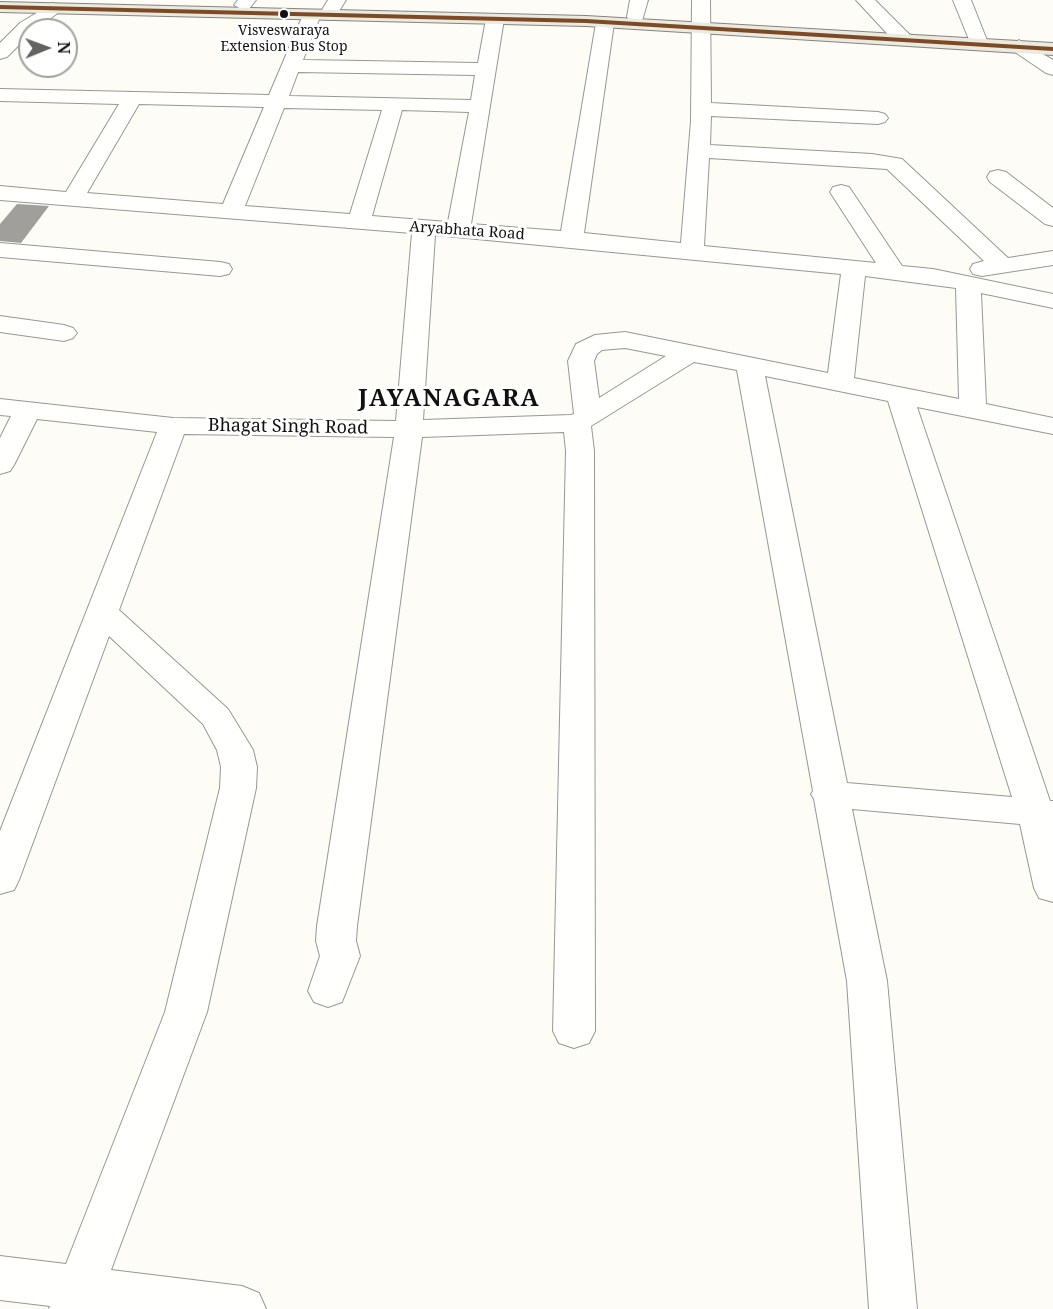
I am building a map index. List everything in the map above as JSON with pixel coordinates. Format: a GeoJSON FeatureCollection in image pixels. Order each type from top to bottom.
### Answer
{"type":"FeatureCollection","features":[{"type":"Feature","properties":{"kind":"main road"},"geometry":{"type":"LineString","coordinates":[[0,7],[51,4],[245,3],[495,19],[605,23],[701,23],[1053,43]]}},
{"type":"Feature","properties":{"kind":"main road"},"geometry":{"type":"LineString","coordinates":[[51,4],[328,9],[638,8],[701,23]]}},
{"type":"Feature","properties":{"kind":"main road"},"geometry":{"type":"LineString","coordinates":[[977,40],[1053,49]]}},
{"type":"Feature","properties":{"kind":"street"},"geometry":{"type":"LineString","coordinates":[[692,251],[701,109],[701,0]]}},
{"type":"Feature","properties":{"kind":"street"},"geometry":{"type":"LineString","coordinates":[[865,0],[899,34]]}},
{"type":"Feature","properties":{"kind":"street"},"geometry":{"type":"LineString","coordinates":[[962,0],[977,40]]}},
{"type":"Feature","properties":{"kind":"street"},"geometry":{"type":"LineString","coordinates":[[0,53],[51,4]]}},
{"type":"Feature","properties":{"kind":"street"},"geometry":{"type":"LineString","coordinates":[[231,213],[291,66],[328,9]]}},
{"type":"Feature","properties":{"kind":"street"},"geometry":{"type":"LineString","coordinates":[[458,230],[495,19]]}},
{"type":"Feature","properties":{"kind":"street"},"geometry":{"type":"LineString","coordinates":[[571,238],[605,23]]}},
{"type":"Feature","properties":{"kind":"street"},"geometry":{"type":"LineString","coordinates":[[1019,46],[1053,69]]}},
{"type":"Feature","properties":{"kind":"street"},"geometry":{"type":"LineString","coordinates":[[291,66],[487,69]]}},
{"type":"Feature","properties":{"kind":"street"},"geometry":{"type":"LineString","coordinates":[[0,95],[479,106]]}},
{"type":"Feature","properties":{"kind":"street"},"geometry":{"type":"LineString","coordinates":[[73,198],[133,98]]}},
{"type":"Feature","properties":{"kind":"street"},"geometry":{"type":"LineString","coordinates":[[359,223],[394,104]]}},
{"type":"Feature","properties":{"kind":"street"},"geometry":{"type":"LineString","coordinates":[[701,109],[878,118]]}},
{"type":"Feature","properties":{"kind":"street"},"geometry":{"type":"LineString","coordinates":[[699,152],[872,160],[894,164],[1003,266]]}},
{"type":"Feature","properties":{"kind":"street"},"geometry":{"type":"LineString","coordinates":[[998,177],[1053,219]]}},
{"type":"Feature","properties":{"kind":"street"},"geometry":{"type":"LineString","coordinates":[[841,192],[894,272]]}},
{"type":"Feature","properties":{"kind":"street","name":"Aryabhata Road"},"geometry":{"type":"LineString","coordinates":[[0,193],[571,238],[933,276]]}},
{"type":"Feature","properties":{"kind":"street"},"geometry":{"type":"LineString","coordinates":[[328,991],[340,956],[336,942],[337,926],[409,429],[424,228]]}},
{"type":"Feature","properties":{"kind":"street"},"geometry":{"type":"LineString","coordinates":[[0,250],[220,269]]}},
{"type":"Feature","properties":{"kind":"street"},"geometry":{"type":"LineString","coordinates":[[933,276],[1053,258]]}},
{"type":"Feature","properties":{"kind":"street"},"geometry":{"type":"LineString","coordinates":[[840,384],[854,268]]}},
{"type":"Feature","properties":{"kind":"street"},"geometry":{"type":"LineString","coordinates":[[933,276],[1053,301]]}},
{"type":"Feature","properties":{"kind":"street"},"geometry":{"type":"LineString","coordinates":[[968,284],[973,411]]}},
{"type":"Feature","properties":{"kind":"street"},"geometry":{"type":"LineString","coordinates":[[0,324],[64,333]]}},
{"type":"Feature","properties":{"kind":"street"},"geometry":{"type":"LineString","coordinates":[[574,1031],[580,463],[583,420],[581,361],[585,350],[595,343],[625,340],[973,411],[1051,430]]}},
{"type":"Feature","properties":{"kind":"street"},"geometry":{"type":"LineString","coordinates":[[583,420],[691,352]]}},
{"type":"Feature","properties":{"kind":"street"},"geometry":{"type":"LineString","coordinates":[[749,364],[867,981],[893,1309]]}},
{"type":"Feature","properties":{"kind":"street"},"geometry":{"type":"LineString","coordinates":[[900,397],[1044,813],[1053,888]]}},
{"type":"Feature","properties":{"kind":"street","name":"Bhagat Singh Road"},"geometry":{"type":"LineString","coordinates":[[0,407],[173,426],[409,429],[583,420]]}},
{"type":"Feature","properties":{"kind":"street"},"geometry":{"type":"LineString","coordinates":[[0,465],[28,410]]}},
{"type":"Feature","properties":{"kind":"street"},"geometry":{"type":"LineString","coordinates":[[0,880],[104,614],[173,426]]}},
{"type":"Feature","properties":{"kind":"street"},"geometry":{"type":"LineString","coordinates":[[76,1299],[186,1012],[238,788],[239,767],[235,750],[216,717],[104,614]]}},
{"type":"Feature","properties":{"kind":"street"},"geometry":{"type":"LineString","coordinates":[[830,794],[1044,813]]}},
{"type":"Feature","properties":{"kind":"street"},"geometry":{"type":"LineString","coordinates":[[0,1278],[76,1299],[242,1309]]}},
{"type":"Feature","properties":{"kind":"building"},"geometry":{"type":"Polygon","coordinates":[[[17,204],[49,206],[21,243],[0,241],[0,224],[17,204]]]}},
{"type":"Feature","properties":{"kind":"transit line"},"geometry":{"type":"LineString","coordinates":[[0,7],[586,21],[1053,49]]}},
{"type":"Feature","properties":{"kind":"place","name":"Visveswaraya Extension Bus Stop"},"geometry":{"type":"Point","coordinates":[284,14]}},
{"type":"Feature","properties":{"kind":"district","name":"JAYANAGARA"},"geometry":{"type":"Point","coordinates":[449,399]}}]}
